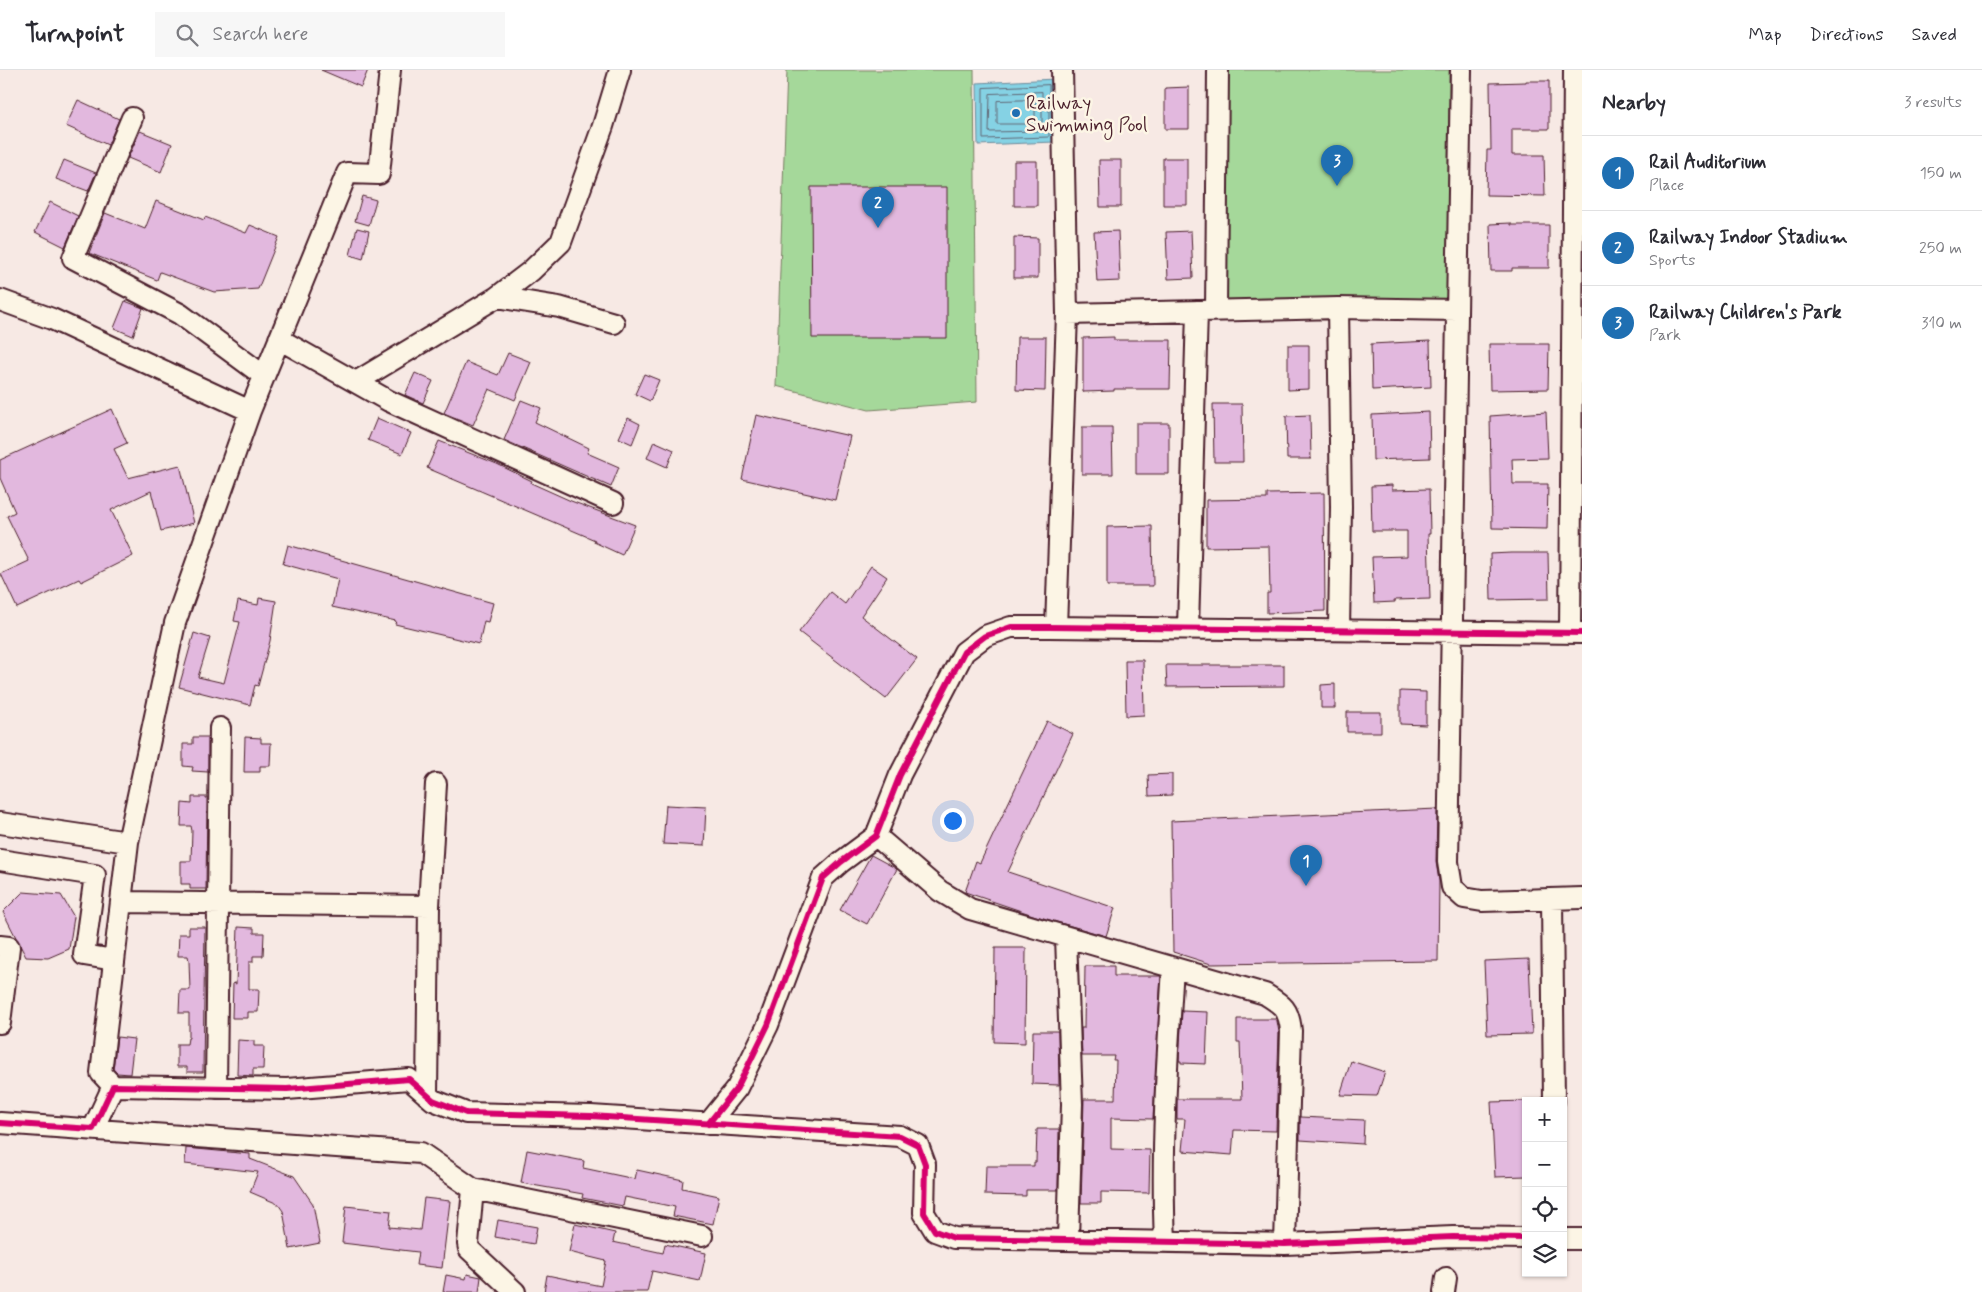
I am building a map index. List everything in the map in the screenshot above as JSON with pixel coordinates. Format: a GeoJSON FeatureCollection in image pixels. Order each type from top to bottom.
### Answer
{"type":"FeatureCollection","features":[{"type":"Feature","properties":{"kind":"street"},"geometry":{"type":"LineString","coordinates":[[390,70],[379,174],[347,173],[250,411],[175,623],[128,842],[101,1073],[113,1086],[287,1089],[409,1079],[433,1100],[466,1113],[591,1116],[900,1136],[918,1145],[924,1164],[924,1213],[935,1230],[954,1238],[1285,1244],[1453,1237],[1522,1238]]}},
{"type":"Feature","properties":{"kind":"street"},"geometry":{"type":"LineString","coordinates":[[356,382],[497,297],[531,271],[561,242],[603,126],[620,70]]}},
{"type":"Feature","properties":{"kind":"street"},"geometry":{"type":"LineString","coordinates":[[1056,626],[1067,314],[1062,70]]}},
{"type":"Feature","properties":{"kind":"street"},"geometry":{"type":"LineString","coordinates":[[1188,628],[1218,70]]}},
{"type":"Feature","properties":{"kind":"street"},"geometry":{"type":"LineString","coordinates":[[1461,70],[1448,862],[1452,887],[1464,898],[1482,901],[1582,898]]}},
{"type":"Feature","properties":{"kind":"street"},"geometry":{"type":"LineString","coordinates":[[708,1124],[737,1088],[768,1025],[823,878],[876,836],[900,775],[964,652],[985,636],[1011,628],[1056,626],[1576,633],[1577,489],[1574,70]]}},
{"type":"Feature","properties":{"kind":"street"},"geometry":{"type":"LineString","coordinates":[[132,118],[73,258],[180,314],[264,376]]}},
{"type":"Feature","properties":{"kind":"street"},"geometry":{"type":"LineString","coordinates":[[497,297],[559,307],[614,323]]}},
{"type":"Feature","properties":{"kind":"street"},"geometry":{"type":"LineString","coordinates":[[0,300],[52,319],[250,411]]}},
{"type":"Feature","properties":{"kind":"street"},"geometry":{"type":"LineString","coordinates":[[1067,314],[1338,308],[1457,310]]}},
{"type":"Feature","properties":{"kind":"street"},"geometry":{"type":"LineString","coordinates":[[1338,308],[1339,630]]}},
{"type":"Feature","properties":{"kind":"street"},"geometry":{"type":"LineString","coordinates":[[279,339],[389,401],[613,503]]}},
{"type":"Feature","properties":{"kind":"street"},"geometry":{"type":"LineString","coordinates":[[216,1088],[220,728]]}},
{"type":"Feature","properties":{"kind":"street"},"geometry":{"type":"LineString","coordinates":[[427,1095],[429,906],[436,784]]}},
{"type":"Feature","properties":{"kind":"street"},"geometry":{"type":"LineString","coordinates":[[0,823],[128,842]]}},
{"type":"Feature","properties":{"kind":"street"},"geometry":{"type":"LineString","coordinates":[[876,836],[940,891],[970,909],[1265,994],[1282,1004],[1289,1016],[1290,1031],[1285,1244]]}},
{"type":"Feature","properties":{"kind":"street"},"geometry":{"type":"LineString","coordinates":[[0,860],[95,875],[84,955],[114,960]]}},
{"type":"Feature","properties":{"kind":"street"},"geometry":{"type":"LineString","coordinates":[[1552,898],[1554,1097]]}},
{"type":"Feature","properties":{"kind":"street"},"geometry":{"type":"LineString","coordinates":[[121,902],[429,906]]}},
{"type":"Feature","properties":{"kind":"street"},"geometry":{"type":"LineString","coordinates":[[1066,937],[1072,1104],[1068,1240]]}},
{"type":"Feature","properties":{"kind":"street"},"geometry":{"type":"LineString","coordinates":[[0,946],[9,947],[0,1024]]}},
{"type":"Feature","properties":{"kind":"street"},"geometry":{"type":"LineString","coordinates":[[1165,1242],[1163,1194],[1166,1082],[1173,968]]}},
{"type":"Feature","properties":{"kind":"street"},"geometry":{"type":"LineString","coordinates":[[93,1129],[113,1086]]}},
{"type":"Feature","properties":{"kind":"street"},"geometry":{"type":"LineString","coordinates":[[0,1123],[421,1154],[473,1189],[702,1236]]}},
{"type":"Feature","properties":{"kind":"street"},"geometry":{"type":"LineString","coordinates":[[473,1189],[469,1249],[515,1292]]}},
{"type":"Feature","properties":{"kind":"street"},"geometry":{"type":"LineString","coordinates":[[1567,1239],[1582,1239]]}},
{"type":"Feature","properties":{"kind":"green space"},"geometry":{"type":"Polygon","coordinates":[[[787,70],[974,70],[977,402],[869,410],[776,386],[787,70]]]}},
{"type":"Feature","properties":{"kind":"green space"},"geometry":{"type":"Polygon","coordinates":[[[1227,70],[1449,70],[1447,302],[1225,303],[1227,70]]]}},
{"type":"Feature","properties":{"kind":"water","name":"Railway Swimming Pool"},"geometry":{"type":"Polygon","coordinates":[[[1055,79],[1055,142],[978,145],[977,83],[1055,79]]]}},
{"type":"Feature","properties":{"kind":"building"},"geometry":{"type":"Polygon","coordinates":[[[321,70],[368,70],[361,87],[321,70]]]}},
{"type":"Feature","properties":{"kind":"building"},"geometry":{"type":"Polygon","coordinates":[[[1549,81],[1549,129],[1512,129],[1512,155],[1544,155],[1545,196],[1486,195],[1487,150],[1491,150],[1490,83],[1549,81]]]}},
{"type":"Feature","properties":{"kind":"building"},"geometry":{"type":"Polygon","coordinates":[[[1189,87],[1189,129],[1165,129],[1165,88],[1189,87]]]}},
{"type":"Feature","properties":{"kind":"building"},"geometry":{"type":"Polygon","coordinates":[[[78,100],[119,119],[108,145],[66,126],[78,100]]]}},
{"type":"Feature","properties":{"kind":"building"},"geometry":{"type":"Polygon","coordinates":[[[140,131],[172,144],[161,172],[128,158],[140,131]]]}},
{"type":"Feature","properties":{"kind":"building"},"geometry":{"type":"Polygon","coordinates":[[[1163,158],[1187,158],[1187,205],[1163,205],[1163,158]]]}},
{"type":"Feature","properties":{"kind":"building"},"geometry":{"type":"Polygon","coordinates":[[[64,160],[96,173],[88,191],[56,179],[64,160]]]}},
{"type":"Feature","properties":{"kind":"building"},"geometry":{"type":"Polygon","coordinates":[[[1099,160],[1121,160],[1121,207],[1100,207],[1099,160]]]}},
{"type":"Feature","properties":{"kind":"building"},"geometry":{"type":"Polygon","coordinates":[[[1014,161],[1037,161],[1037,206],[1014,206],[1014,161]]]}},
{"type":"Feature","properties":{"kind":"building"},"geometry":{"type":"Polygon","coordinates":[[[811,187],[947,187],[947,338],[812,338],[811,187]]]}},
{"type":"Feature","properties":{"kind":"building"},"geometry":{"type":"Polygon","coordinates":[[[362,196],[376,200],[369,225],[355,221],[362,196]]]}},
{"type":"Feature","properties":{"kind":"building"},"geometry":{"type":"Polygon","coordinates":[[[156,201],[204,220],[205,217],[246,233],[250,225],[279,237],[258,289],[214,292],[160,272],[157,280],[89,253],[105,213],[145,229],[156,201]]]}},
{"type":"Feature","properties":{"kind":"building"},"geometry":{"type":"Polygon","coordinates":[[[50,202],[78,216],[65,247],[35,232],[50,202]]]}},
{"type":"Feature","properties":{"kind":"building"},"geometry":{"type":"Polygon","coordinates":[[[1511,223],[1511,225],[1549,225],[1549,268],[1512,268],[1512,271],[1491,271],[1490,224],[1511,223]]]}},
{"type":"Feature","properties":{"kind":"building"},"geometry":{"type":"Polygon","coordinates":[[[357,228],[369,231],[363,259],[350,255],[357,228]]]}},
{"type":"Feature","properties":{"kind":"building"},"geometry":{"type":"Polygon","coordinates":[[[1118,231],[1120,281],[1097,282],[1094,232],[1118,231]]]}},
{"type":"Feature","properties":{"kind":"building"},"geometry":{"type":"Polygon","coordinates":[[[1191,231],[1193,278],[1168,279],[1166,232],[1191,231]]]}},
{"type":"Feature","properties":{"kind":"building"},"geometry":{"type":"Polygon","coordinates":[[[1014,237],[1038,238],[1038,278],[1014,278],[1014,237]]]}},
{"type":"Feature","properties":{"kind":"building"},"geometry":{"type":"Polygon","coordinates":[[[125,301],[143,308],[133,336],[114,328],[125,301]]]}},
{"type":"Feature","properties":{"kind":"building"},"geometry":{"type":"Polygon","coordinates":[[[1017,337],[1046,337],[1045,391],[1016,390],[1017,337]]]}},
{"type":"Feature","properties":{"kind":"building"},"geometry":{"type":"Polygon","coordinates":[[[1114,337],[1114,340],[1171,340],[1170,389],[1114,389],[1114,391],[1083,392],[1083,338],[1114,337]]]}},
{"type":"Feature","properties":{"kind":"building"},"geometry":{"type":"Polygon","coordinates":[[[1430,341],[1431,387],[1372,390],[1371,344],[1430,341]]]}},
{"type":"Feature","properties":{"kind":"building"},"geometry":{"type":"Polygon","coordinates":[[[1489,344],[1549,344],[1548,389],[1490,390],[1489,344]]]}},
{"type":"Feature","properties":{"kind":"building"},"geometry":{"type":"Polygon","coordinates":[[[1288,345],[1309,345],[1309,389],[1288,390],[1288,345]]]}},
{"type":"Feature","properties":{"kind":"building"},"geometry":{"type":"Polygon","coordinates":[[[508,353],[531,362],[515,400],[489,389],[473,425],[444,413],[466,362],[498,375],[508,353]]]}},
{"type":"Feature","properties":{"kind":"building"},"geometry":{"type":"Polygon","coordinates":[[[415,373],[433,381],[423,403],[405,395],[415,373]]]}},
{"type":"Feature","properties":{"kind":"building"},"geometry":{"type":"Polygon","coordinates":[[[644,374],[659,380],[650,401],[635,394],[644,374]]]}},
{"type":"Feature","properties":{"kind":"building"},"geometry":{"type":"Polygon","coordinates":[[[521,400],[541,408],[535,422],[589,448],[587,453],[619,467],[611,487],[504,440],[521,400]]]}},
{"type":"Feature","properties":{"kind":"building"},"geometry":{"type":"Polygon","coordinates":[[[1213,404],[1242,404],[1243,462],[1214,462],[1213,404]]]}},
{"type":"Feature","properties":{"kind":"building"},"geometry":{"type":"Polygon","coordinates":[[[112,409],[127,443],[114,449],[128,478],[180,465],[194,523],[161,531],[151,491],[111,510],[133,556],[81,582],[79,579],[17,608],[1,574],[29,561],[7,516],[15,512],[0,478],[0,460],[112,409]]]}},
{"type":"Feature","properties":{"kind":"building"},"geometry":{"type":"Polygon","coordinates":[[[1429,412],[1430,458],[1373,460],[1372,415],[1429,412]]]}},
{"type":"Feature","properties":{"kind":"building"},"geometry":{"type":"Polygon","coordinates":[[[1546,412],[1548,458],[1512,459],[1513,484],[1548,484],[1547,529],[1492,528],[1490,416],[1546,412]]]}},
{"type":"Feature","properties":{"kind":"building"},"geometry":{"type":"Polygon","coordinates":[[[756,415],[850,436],[835,500],[742,479],[756,415]]]}},
{"type":"Feature","properties":{"kind":"building"},"geometry":{"type":"Polygon","coordinates":[[[1310,415],[1311,459],[1287,459],[1286,416],[1310,415]]]}},
{"type":"Feature","properties":{"kind":"building"},"geometry":{"type":"Polygon","coordinates":[[[377,418],[411,433],[402,454],[368,440],[377,418]]]}},
{"type":"Feature","properties":{"kind":"building"},"geometry":{"type":"Polygon","coordinates":[[[628,418],[640,424],[632,444],[619,438],[628,418]]]}},
{"type":"Feature","properties":{"kind":"building"},"geometry":{"type":"Polygon","coordinates":[[[1136,423],[1169,423],[1169,474],[1136,474],[1136,423]]]}},
{"type":"Feature","properties":{"kind":"building"},"geometry":{"type":"Polygon","coordinates":[[[1082,427],[1112,427],[1113,474],[1082,474],[1082,427]]]}},
{"type":"Feature","properties":{"kind":"building"},"geometry":{"type":"Polygon","coordinates":[[[439,441],[497,464],[532,481],[531,483],[571,501],[635,525],[622,555],[594,542],[595,540],[427,468],[439,441]]]}},
{"type":"Feature","properties":{"kind":"building"},"geometry":{"type":"Polygon","coordinates":[[[654,441],[674,450],[667,467],[647,458],[654,441]]]}},
{"type":"Feature","properties":{"kind":"building"},"geometry":{"type":"Polygon","coordinates":[[[1392,485],[1392,490],[1429,489],[1430,599],[1374,603],[1372,557],[1407,556],[1407,531],[1372,531],[1371,486],[1392,485]]]}},
{"type":"Feature","properties":{"kind":"building"},"geometry":{"type":"Polygon","coordinates":[[[1324,493],[1325,611],[1267,613],[1267,593],[1270,593],[1269,546],[1206,547],[1206,500],[1267,499],[1267,494],[1324,493]]]}},
{"type":"Feature","properties":{"kind":"building"},"geometry":{"type":"Polygon","coordinates":[[[1152,526],[1153,586],[1107,586],[1107,527],[1152,526]]]}},
{"type":"Feature","properties":{"kind":"building"},"geometry":{"type":"Polygon","coordinates":[[[288,545],[493,603],[488,622],[484,621],[479,644],[395,624],[396,621],[332,607],[338,579],[283,564],[288,545]]]}},
{"type":"Feature","properties":{"kind":"building"},"geometry":{"type":"Polygon","coordinates":[[[1548,553],[1549,599],[1491,600],[1490,554],[1548,553]]]}},
{"type":"Feature","properties":{"kind":"building"},"geometry":{"type":"Polygon","coordinates":[[[871,566],[887,577],[861,616],[917,659],[886,699],[799,632],[830,592],[845,604],[871,566]]]}},
{"type":"Feature","properties":{"kind":"building"},"geometry":{"type":"Polygon","coordinates":[[[259,598],[276,601],[270,641],[258,686],[255,685],[250,705],[179,687],[194,633],[210,638],[198,677],[224,683],[240,622],[234,621],[238,601],[258,605],[259,598]]]}},
{"type":"Feature","properties":{"kind":"building"},"geometry":{"type":"Polygon","coordinates":[[[1125,660],[1143,660],[1144,715],[1126,716],[1125,660]]]}},
{"type":"Feature","properties":{"kind":"building"},"geometry":{"type":"Polygon","coordinates":[[[1166,665],[1284,665],[1284,686],[1167,687],[1166,665]]]}},
{"type":"Feature","properties":{"kind":"building"},"geometry":{"type":"Polygon","coordinates":[[[1335,684],[1335,708],[1321,708],[1321,685],[1335,684]]]}},
{"type":"Feature","properties":{"kind":"building"},"geometry":{"type":"Polygon","coordinates":[[[1400,691],[1426,692],[1426,725],[1400,724],[1400,691]]]}},
{"type":"Feature","properties":{"kind":"building"},"geometry":{"type":"Polygon","coordinates":[[[1347,712],[1381,712],[1381,732],[1347,732],[1347,712]]]}},
{"type":"Feature","properties":{"kind":"building"},"geometry":{"type":"Polygon","coordinates":[[[1047,721],[1073,734],[1008,872],[1115,908],[1106,936],[1036,916],[965,892],[976,861],[980,863],[1047,721]]]}},
{"type":"Feature","properties":{"kind":"building"},"geometry":{"type":"Polygon","coordinates":[[[193,737],[208,737],[208,772],[192,771],[193,767],[183,766],[183,744],[193,744],[193,737]]]}},
{"type":"Feature","properties":{"kind":"building"},"geometry":{"type":"Polygon","coordinates":[[[245,737],[261,738],[261,743],[271,743],[270,766],[260,766],[260,772],[244,772],[245,737]]]}},
{"type":"Feature","properties":{"kind":"building"},"geometry":{"type":"Polygon","coordinates":[[[1172,774],[1172,795],[1149,796],[1148,775],[1172,774]]]}},
{"type":"Feature","properties":{"kind":"building"},"geometry":{"type":"Polygon","coordinates":[[[192,797],[207,797],[206,889],[190,889],[190,884],[181,884],[181,861],[191,861],[192,831],[191,826],[181,826],[182,803],[192,804],[192,797]]]}},
{"type":"Feature","properties":{"kind":"building"},"geometry":{"type":"Polygon","coordinates":[[[666,805],[706,807],[704,846],[663,844],[666,805]]]}},
{"type":"Feature","properties":{"kind":"building"},"geometry":{"type":"Polygon","coordinates":[[[1437,809],[1436,862],[1439,881],[1438,961],[1211,964],[1173,952],[1171,821],[1437,809]]]}},
{"type":"Feature","properties":{"kind":"building"},"geometry":{"type":"Polygon","coordinates":[[[871,855],[897,869],[867,924],[840,910],[871,855]]]}},
{"type":"Feature","properties":{"kind":"building"},"geometry":{"type":"Polygon","coordinates":[[[23,892],[61,895],[74,917],[69,949],[48,958],[26,957],[3,912],[23,892]]]}},
{"type":"Feature","properties":{"kind":"building"},"geometry":{"type":"Polygon","coordinates":[[[189,927],[205,927],[203,1072],[187,1072],[187,1067],[177,1067],[177,1044],[187,1044],[189,1038],[189,1013],[179,1013],[180,990],[190,990],[189,961],[188,956],[178,956],[179,934],[189,934],[189,927]]]}},
{"type":"Feature","properties":{"kind":"building"},"geometry":{"type":"Polygon","coordinates":[[[238,927],[254,928],[254,933],[264,933],[263,956],[253,956],[253,962],[249,962],[249,989],[259,989],[258,1012],[248,1012],[248,1018],[232,1018],[233,983],[236,984],[238,927]]]}},
{"type":"Feature","properties":{"kind":"building"},"geometry":{"type":"Polygon","coordinates":[[[995,948],[1026,948],[1025,1043],[994,1042],[995,948]]]}},
{"type":"Feature","properties":{"kind":"building"},"geometry":{"type":"Polygon","coordinates":[[[1529,959],[1532,1034],[1487,1035],[1484,961],[1529,959]]]}},
{"type":"Feature","properties":{"kind":"building"},"geometry":{"type":"Polygon","coordinates":[[[1085,966],[1114,966],[1114,976],[1161,976],[1153,1119],[1111,1118],[1111,1149],[1150,1150],[1149,1193],[1101,1192],[1101,1203],[1081,1203],[1084,1099],[1115,1099],[1116,1060],[1113,1060],[1114,1056],[1082,1056],[1081,1028],[1084,1028],[1085,966]]]}},
{"type":"Feature","properties":{"kind":"building"},"geometry":{"type":"Polygon","coordinates":[[[1182,1011],[1208,1012],[1206,1064],[1181,1063],[1179,1061],[1182,1011]]]}},
{"type":"Feature","properties":{"kind":"building"},"geometry":{"type":"Polygon","coordinates":[[[1237,1019],[1277,1019],[1279,1032],[1276,1131],[1234,1130],[1232,1155],[1182,1151],[1185,1119],[1177,1119],[1177,1099],[1242,1099],[1240,1042],[1237,1042],[1237,1019]]]}},
{"type":"Feature","properties":{"kind":"building"},"geometry":{"type":"Polygon","coordinates":[[[1033,1031],[1058,1031],[1059,1085],[1032,1084],[1033,1031]]]}},
{"type":"Feature","properties":{"kind":"building"},"geometry":{"type":"Polygon","coordinates":[[[117,1037],[134,1039],[130,1074],[117,1073],[113,1069],[117,1037]]]}},
{"type":"Feature","properties":{"kind":"building"},"geometry":{"type":"Polygon","coordinates":[[[238,1040],[254,1041],[254,1046],[264,1046],[263,1069],[253,1069],[253,1076],[237,1075],[238,1040]]]}},
{"type":"Feature","properties":{"kind":"building"},"geometry":{"type":"Polygon","coordinates":[[[1351,1061],[1385,1072],[1377,1096],[1340,1095],[1351,1061]]]}},
{"type":"Feature","properties":{"kind":"building"},"geometry":{"type":"Polygon","coordinates":[[[1522,1101],[1522,1176],[1495,1177],[1491,1102],[1522,1101]]]}},
{"type":"Feature","properties":{"kind":"building"},"geometry":{"type":"Polygon","coordinates":[[[1300,1117],[1364,1120],[1363,1144],[1300,1140],[1300,1117]]]}},
{"type":"Feature","properties":{"kind":"building"},"geometry":{"type":"Polygon","coordinates":[[[1037,1129],[1059,1129],[1058,1190],[1026,1190],[1026,1196],[985,1195],[986,1166],[1034,1166],[1034,1162],[1036,1162],[1037,1129]]]}},
{"type":"Feature","properties":{"kind":"building"},"geometry":{"type":"Polygon","coordinates":[[[186,1148],[250,1154],[250,1159],[294,1176],[313,1204],[320,1243],[290,1249],[283,1211],[278,1204],[250,1192],[258,1172],[185,1164],[186,1148]]]}},
{"type":"Feature","properties":{"kind":"building"},"geometry":{"type":"Polygon","coordinates":[[[527,1150],[584,1161],[583,1168],[635,1179],[637,1170],[683,1180],[682,1188],[719,1196],[713,1224],[673,1216],[675,1207],[625,1197],[623,1206],[582,1198],[583,1194],[521,1183],[527,1150]]]}},
{"type":"Feature","properties":{"kind":"building"},"geometry":{"type":"Polygon","coordinates":[[[424,1198],[450,1201],[442,1268],[416,1265],[418,1252],[342,1243],[346,1206],[391,1211],[389,1227],[420,1230],[424,1198]]]}},
{"type":"Feature","properties":{"kind":"building"},"geometry":{"type":"Polygon","coordinates":[[[498,1220],[537,1227],[534,1244],[495,1237],[498,1220]]]}},
{"type":"Feature","properties":{"kind":"building"},"geometry":{"type":"Polygon","coordinates":[[[575,1224],[615,1233],[613,1242],[663,1253],[665,1244],[706,1253],[700,1281],[652,1271],[647,1292],[544,1292],[547,1275],[601,1286],[606,1261],[569,1252],[575,1224]]]}},
{"type":"Feature","properties":{"kind":"building"},"geometry":{"type":"Polygon","coordinates":[[[467,1274],[481,1277],[479,1292],[443,1292],[446,1275],[466,1279],[467,1274]]]}},
{"type":"Feature","properties":{"kind":"cycle path"},"geometry":{"type":"LineString","coordinates":[[708,1124],[737,1088],[768,1025],[823,878],[876,836],[900,775],[964,652],[985,636],[1011,627],[1582,633]]}},
{"type":"Feature","properties":{"kind":"cycle path"},"geometry":{"type":"LineString","coordinates":[[0,1123],[93,1129],[113,1086],[287,1089],[409,1079],[433,1100],[466,1113],[591,1116],[900,1136],[918,1145],[925,1164],[924,1213],[935,1231],[954,1238],[1285,1244],[1453,1237],[1522,1238]]}},
{"type":"Feature","properties":{"kind":"place","name":"Railway Swimming Pool"},"geometry":{"type":"Point","coordinates":[1016,113]}},
{"type":"Feature","properties":{"kind":"place","name":"Railway Children's Park"},"geometry":{"type":"Point","coordinates":[1337,186]}},
{"type":"Feature","properties":{"kind":"place","name":"Railway Indoor Stadium"},"geometry":{"type":"Point","coordinates":[878,228]}},
{"type":"Feature","properties":{"kind":"place","name":"Rail Auditorium"},"geometry":{"type":"Point","coordinates":[1306,886]}}]}
